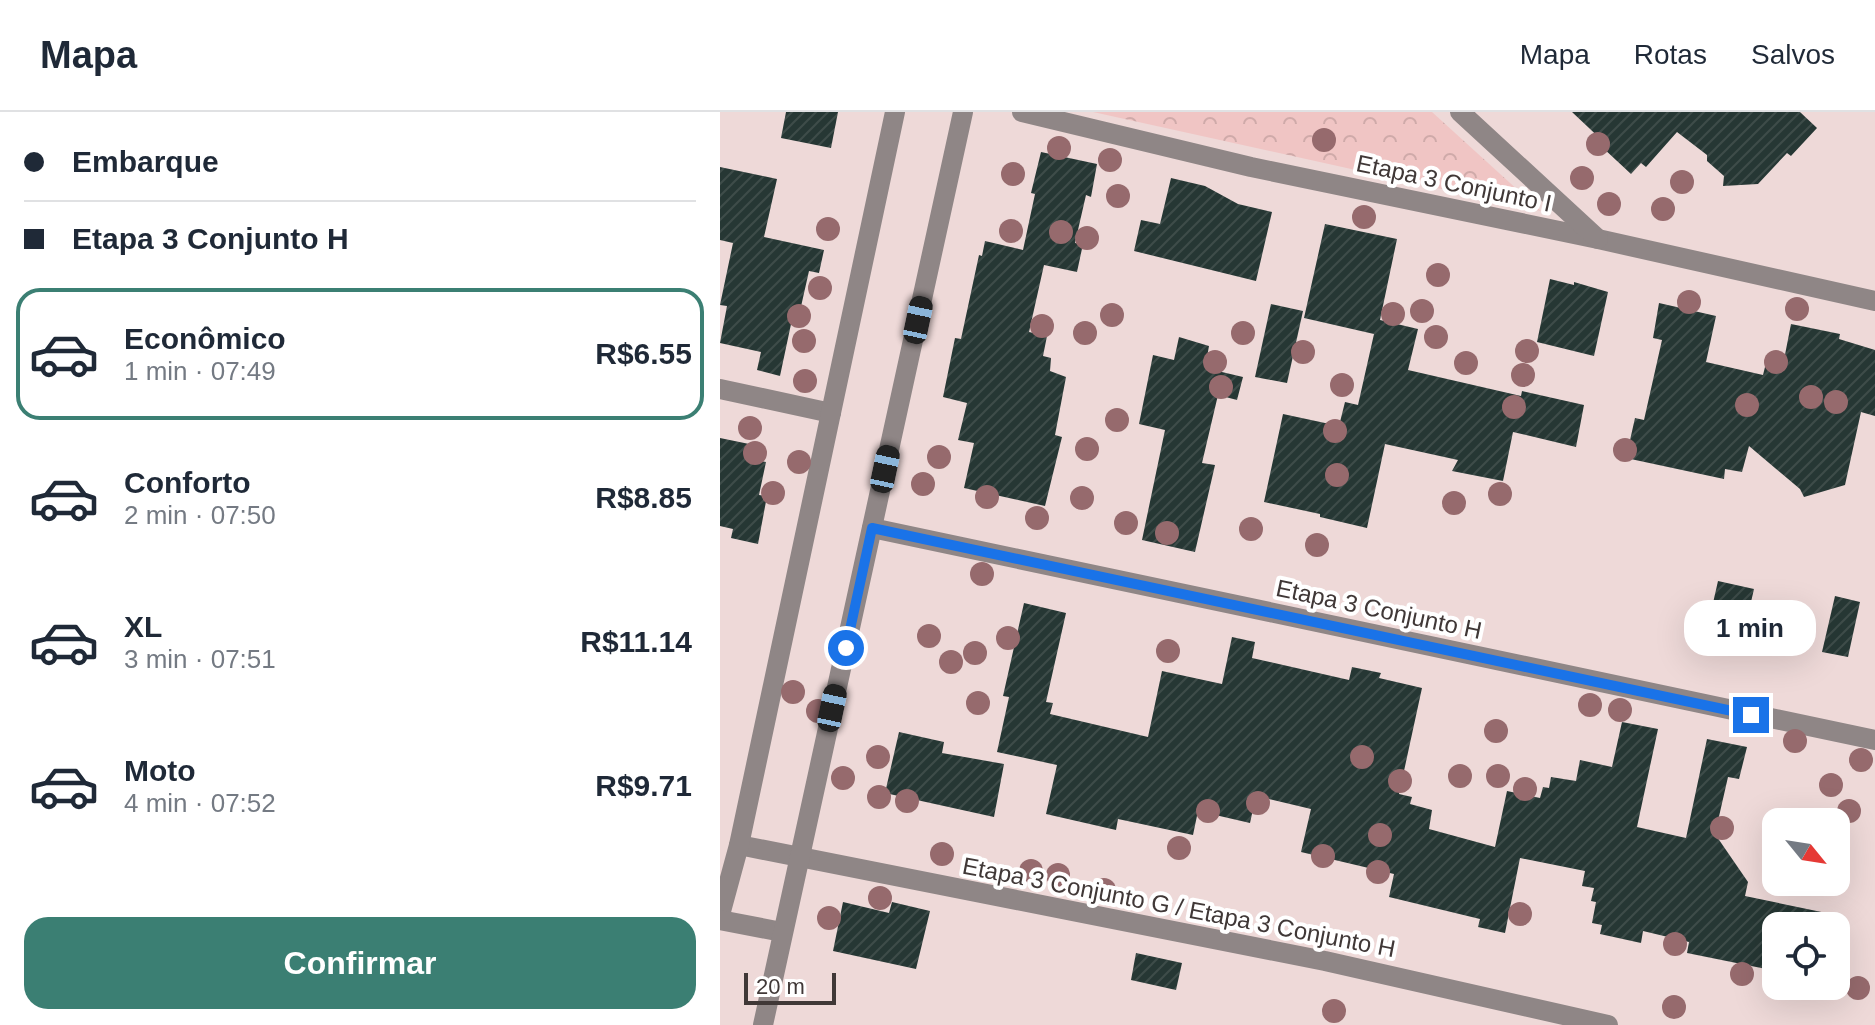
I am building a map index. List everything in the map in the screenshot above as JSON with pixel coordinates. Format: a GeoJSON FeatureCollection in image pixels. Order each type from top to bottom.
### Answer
{"type":"FeatureCollection","features":[{"type":"Feature","properties":{"kind":"street"},"geometry":{"type":"LineString","coordinates":[[782,932],[720,918],[739,845],[895,112]]}},
{"type":"Feature","properties":{"kind":"street"},"geometry":{"type":"LineString","coordinates":[[763,1025],[963,112]]}},
{"type":"Feature","properties":{"kind":"street","name":"Etapa 3 Conjunto I"},"geometry":{"type":"LineString","coordinates":[[1022,112],[1251,167],[1598,239],[1875,301]]}},
{"type":"Feature","properties":{"kind":"street"},"geometry":{"type":"LineString","coordinates":[[1460,112],[1598,239]]}},
{"type":"Feature","properties":{"kind":"street"},"geometry":{"type":"LineString","coordinates":[[720,389],[831,413]]}},
{"type":"Feature","properties":{"kind":"street","name":"Etapa 3 Conjunto H"},"geometry":{"type":"LineString","coordinates":[[872,528],[1875,740]]}},
{"type":"Feature","properties":{"kind":"street","name":"Etapa 3 Conjunto G / Etapa 3 Conjunto H"},"geometry":{"type":"LineString","coordinates":[[739,845],[1309,958],[1608,1025]]}},
{"type":"Feature","properties":{"kind":"green space"},"geometry":{"type":"Polygon","coordinates":[[[1093,112],[1432,112],[1541,211],[1093,112]]]}},
{"type":"Feature","properties":{"kind":"building"},"geometry":{"type":"Polygon","coordinates":[[[786,112],[838,112],[831,148],[781,138],[786,112]]]}},
{"type":"Feature","properties":{"kind":"building"},"geometry":{"type":"Polygon","coordinates":[[[1572,112],[1800,112],[1817,128],[1791,156],[1787,153],[1758,184],[1723,186],[1724,176],[1707,161],[1707,155],[1677,132],[1646,167],[1641,163],[1631,174],[1602,147],[1606,144],[1572,112]]]}},
{"type":"Feature","properties":{"kind":"building"},"geometry":{"type":"Polygon","coordinates":[[[1041,152],[1097,164],[1091,197],[1086,195],[1075,243],[1083,244],[1077,272],[1044,265],[1029,332],[1047,336],[1043,356],[1051,358],[1050,371],[1066,377],[1055,435],[1062,437],[1045,506],[964,488],[974,443],[958,440],[967,403],[943,397],[955,338],[961,339],[979,255],[982,256],[985,241],[1023,250],[1035,194],[1031,193],[1041,152]]]}},
{"type":"Feature","properties":{"kind":"building"},"geometry":{"type":"Polygon","coordinates":[[[720,167],[777,179],[764,237],[824,250],[819,273],[809,271],[800,311],[794,310],[780,376],[757,370],[761,352],[720,343],[727,306],[720,305],[733,243],[720,240],[720,167]]]}},
{"type":"Feature","properties":{"kind":"building"},"geometry":{"type":"Polygon","coordinates":[[[1171,178],[1205,186],[1238,204],[1272,212],[1256,281],[1134,251],[1141,220],[1160,224],[1171,178]]]}},
{"type":"Feature","properties":{"kind":"building"},"geometry":{"type":"Polygon","coordinates":[[[1325,224],[1397,239],[1380,320],[1418,329],[1408,370],[1521,396],[1522,391],[1584,405],[1576,447],[1513,432],[1503,481],[1452,471],[1458,460],[1385,444],[1367,528],[1264,502],[1283,414],[1339,426],[1345,402],[1358,405],[1374,334],[1304,318],[1325,224]]]}},
{"type":"Feature","properties":{"kind":"building"},"geometry":{"type":"Polygon","coordinates":[[[1550,279],[1608,292],[1594,356],[1537,342],[1550,279]]]}},
{"type":"Feature","properties":{"kind":"building"},"geometry":{"type":"Polygon","coordinates":[[[1659,303],[1716,316],[1706,362],[1763,375],[1765,367],[1782,370],[1791,324],[1840,334],[1839,339],[1875,350],[1875,416],[1861,412],[1845,485],[1804,497],[1800,489],[1749,446],[1742,472],[1725,469],[1724,479],[1626,458],[1635,418],[1644,420],[1662,340],[1653,338],[1659,303]]]}},
{"type":"Feature","properties":{"kind":"building"},"geometry":{"type":"Polygon","coordinates":[[[1271,304],[1303,311],[1287,383],[1255,377],[1271,304]]]}},
{"type":"Feature","properties":{"kind":"building"},"geometry":{"type":"Polygon","coordinates":[[[1179,337],[1209,346],[1205,368],[1243,377],[1237,400],[1218,395],[1202,463],[1215,465],[1195,552],[1142,540],[1165,430],[1139,424],[1153,355],[1174,360],[1179,337]]]}},
{"type":"Feature","properties":{"kind":"building"},"geometry":{"type":"Polygon","coordinates":[[[720,438],[754,445],[752,459],[766,462],[759,495],[767,496],[758,544],[731,538],[733,529],[720,526],[720,438]]]}},
{"type":"Feature","properties":{"kind":"building"},"geometry":{"type":"Polygon","coordinates":[[[1718,581],[1754,589],[1739,654],[1711,648],[1713,603],[1718,581]]]}},
{"type":"Feature","properties":{"kind":"building"},"geometry":{"type":"Polygon","coordinates":[[[1835,596],[1860,602],[1848,657],[1822,652],[1835,596]]]}},
{"type":"Feature","properties":{"kind":"building"},"geometry":{"type":"Polygon","coordinates":[[[1024,603],[1066,613],[1046,702],[1053,703],[1050,714],[1148,737],[1162,671],[1222,684],[1232,637],[1255,642],[1252,658],[1349,680],[1352,667],[1381,673],[1379,678],[1422,688],[1399,794],[1412,797],[1410,804],[1432,810],[1429,829],[1495,847],[1507,791],[1540,798],[1543,787],[1549,788],[1551,777],[1576,781],[1580,760],[1612,767],[1622,722],[1658,729],[1637,827],[1686,838],[1707,739],[1747,747],[1739,779],[1728,777],[1715,834],[1748,882],[1745,896],[1822,912],[1762,912],[1762,968],[1687,953],[1689,942],[1643,931],[1641,943],[1600,934],[1602,925],[1592,923],[1596,902],[1591,901],[1594,888],[1582,886],[1585,871],[1520,858],[1505,933],[1478,927],[1480,919],[1389,897],[1394,874],[1301,852],[1311,809],[1256,796],[1250,823],[1198,811],[1193,835],[1118,819],[1116,830],[1046,814],[1057,765],[997,752],[1009,697],[1003,696],[1024,603]]]}},
{"type":"Feature","properties":{"kind":"building"},"geometry":{"type":"Polygon","coordinates":[[[899,732],[944,742],[942,753],[1004,764],[994,817],[885,793],[899,732]]]}},
{"type":"Feature","properties":{"kind":"building"},"geometry":{"type":"Polygon","coordinates":[[[843,902],[889,913],[892,902],[930,911],[916,969],[833,951],[843,902]]]}},
{"type":"Feature","properties":{"kind":"building"},"geometry":{"type":"Polygon","coordinates":[[[1136,953],[1182,963],[1176,990],[1131,980],[1136,953]]]}},
{"type":"Feature","properties":{"kind":"route"},"geometry":{"type":"LineString","coordinates":[[846,648],[872,528],[1751,715]]}}]}
